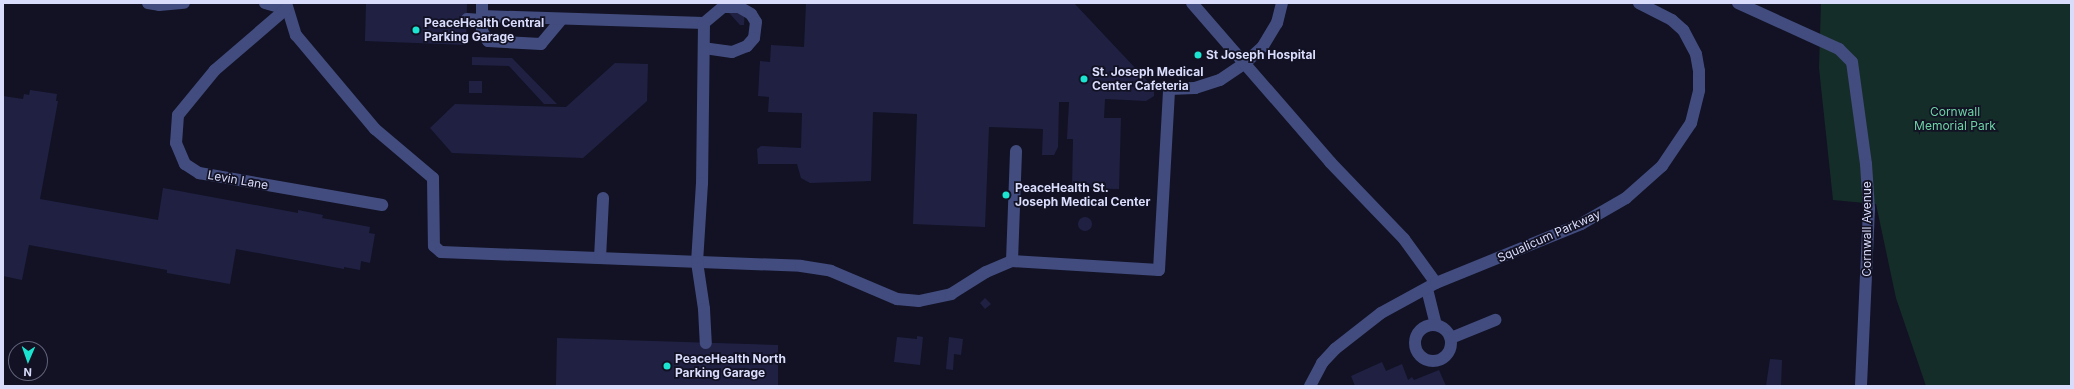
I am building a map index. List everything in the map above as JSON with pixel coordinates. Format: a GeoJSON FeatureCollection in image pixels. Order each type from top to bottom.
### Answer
{"type":"FeatureCollection","features":[{"type":"Feature","properties":{"kind":"street"},"geometry":{"type":"LineString","coordinates":[[148,3],[159,5],[184,3]]}},
{"type":"Feature","properties":{"kind":"street"},"geometry":{"type":"LineString","coordinates":[[265,3],[286,6],[296,35],[375,129],[433,178],[434,246],[441,252],[801,266],[831,271],[897,299],[919,302],[951,294],[986,272],[1012,261],[1159,270],[1169,89],[1195,88],[1220,80],[1244,64],[1263,46],[1277,23],[1282,3]]}},
{"type":"Feature","properties":{"kind":"street"},"geometry":{"type":"LineString","coordinates":[[482,3],[482,31],[488,41],[541,44],[561,20]]}},
{"type":"Feature","properties":{"kind":"street"},"geometry":{"type":"LineString","coordinates":[[1192,3],[1330,162],[1404,239],[1432,286],[1436,324]]}},
{"type":"Feature","properties":{"kind":"street","name":"Squalicum Parkway"},"geometry":{"type":"LineString","coordinates":[[1310,386],[1322,363],[1353,333],[1395,304],[1432,286],[1561,234],[1606,211],[1645,183],[1678,143],[1690,123],[1696,106],[1699,71],[1696,54],[1686,35],[1672,20],[1639,3]]}},
{"type":"Feature","properties":{"kind":"street","name":"Cornwall Avenue"},"geometry":{"type":"LineString","coordinates":[[1738,3],[1839,49],[1852,62],[1866,164],[1869,209],[1860,386]]}},
{"type":"Feature","properties":{"kind":"street","name":"Levin Lane"},"geometry":{"type":"LineString","coordinates":[[286,6],[215,70],[178,115],[176,143],[186,164],[199,173],[382,205]]}},
{"type":"Feature","properties":{"kind":"street"},"geometry":{"type":"LineString","coordinates":[[467,19],[482,18],[704,23],[723,7],[739,7],[751,14],[757,29],[754,38],[747,46],[732,52],[704,48]]}},
{"type":"Feature","properties":{"kind":"street"},"geometry":{"type":"LineString","coordinates":[[704,23],[702,183],[697,262],[704,309],[706,343]]}},
{"type":"Feature","properties":{"kind":"street"},"geometry":{"type":"LineString","coordinates":[[1012,261],[1016,151]]}},
{"type":"Feature","properties":{"kind":"street"},"geometry":{"type":"LineString","coordinates":[[600,258],[603,198]]}},
{"type":"Feature","properties":{"kind":"street"},"geometry":{"type":"LineString","coordinates":[[1451,338],[1496,320]]}},
{"type":"Feature","properties":{"kind":"street"},"geometry":{"type":"LineString","coordinates":[[1436,324],[1445,328],[1451,338],[1450,350],[1442,359],[1430,360],[1420,354],[1415,344],[1418,332],[1428,325],[1436,324]]}},
{"type":"Feature","properties":{"kind":"green space","name":"Cornwall Memorial Park"},"geometry":{"type":"Polygon","coordinates":[[[1821,3],[2071,3],[2071,386],[1926,386],[1896,298],[1876,204],[1833,200],[1819,68],[1821,3]]]}},
{"type":"Feature","properties":{"kind":"building","name":"PeaceHealth Central Parking Garage"},"geometry":{"type":"Polygon","coordinates":[[[366,3],[467,3],[466,45],[365,41],[366,3]]]}},
{"type":"Feature","properties":{"kind":"building"},"geometry":{"type":"Polygon","coordinates":[[[720,3],[745,3],[744,25],[740,25],[720,3]]]}},
{"type":"Feature","properties":{"kind":"building"},"geometry":{"type":"Polygon","coordinates":[[[806,3],[1074,3],[1154,88],[1154,96],[1146,101],[1105,99],[1104,118],[1121,118],[1119,189],[1072,188],[1073,139],[1067,139],[1069,102],[1059,102],[1058,147],[1054,155],[1042,155],[1043,129],[989,127],[985,227],[913,224],[917,114],[873,112],[871,181],[810,183],[801,178],[797,164],[758,164],[757,149],[761,146],[801,148],[802,113],[768,112],[769,97],[758,96],[760,61],[770,62],[771,45],[804,47],[806,3]]]}},
{"type":"Feature","properties":{"kind":"building"},"geometry":{"type":"Polygon","coordinates":[[[472,57],[512,58],[557,104],[544,104],[509,66],[472,65],[472,57]]]}},
{"type":"Feature","properties":{"kind":"building"},"geometry":{"type":"Polygon","coordinates":[[[615,63],[648,64],[647,101],[583,158],[452,153],[430,128],[455,104],[566,107],[615,63]]]}},
{"type":"Feature","properties":{"kind":"building"},"geometry":{"type":"Polygon","coordinates":[[[469,81],[482,81],[482,93],[469,93],[469,81]]]}},
{"type":"Feature","properties":{"kind":"building"},"geometry":{"type":"Polygon","coordinates":[[[30,90],[57,94],[56,101],[58,101],[40,199],[158,220],[163,188],[298,213],[298,210],[323,215],[322,218],[370,227],[369,233],[375,234],[370,263],[361,261],[360,270],[344,267],[344,269],[236,249],[230,284],[167,273],[167,270],[29,245],[22,280],[3,276],[3,96],[23,99],[24,94],[29,95],[30,90]]]}},
{"type":"Feature","properties":{"kind":"building"},"geometry":{"type":"Polygon","coordinates":[[[1082,217],[1088,217],[1092,221],[1092,227],[1088,231],[1082,231],[1078,227],[1078,221],[1082,217]]]}},
{"type":"Feature","properties":{"kind":"building"},"geometry":{"type":"Polygon","coordinates":[[[985,298],[991,304],[985,309],[980,303],[985,298]]]}},
{"type":"Feature","properties":{"kind":"building"},"geometry":{"type":"Polygon","coordinates":[[[917,336],[923,337],[920,365],[894,362],[897,337],[917,339],[917,336]]]}},
{"type":"Feature","properties":{"kind":"building"},"geometry":{"type":"Polygon","coordinates":[[[949,337],[963,339],[961,355],[954,354],[953,370],[946,369],[949,337]]]}},
{"type":"Feature","properties":{"kind":"building","name":"PeaceHealth North Parking Garage"},"geometry":{"type":"Polygon","coordinates":[[[557,338],[778,345],[778,386],[556,386],[557,338]]]}},
{"type":"Feature","properties":{"kind":"building"},"geometry":{"type":"Polygon","coordinates":[[[1770,359],[1782,360],[1781,386],[1766,386],[1770,359]]]}},
{"type":"Feature","properties":{"kind":"building"},"geometry":{"type":"Polygon","coordinates":[[[1382,362],[1386,371],[1402,364],[1408,380],[1412,377],[1414,380],[1439,370],[1446,386],[1355,386],[1351,376],[1382,362]]]}},
{"type":"Feature","properties":{"kind":"place","name":"PeaceHealth Central Parking Garage"},"geometry":{"type":"Point","coordinates":[416,30]}},
{"type":"Feature","properties":{"kind":"place","name":"St Joseph Hospital"},"geometry":{"type":"Point","coordinates":[1198,55]}},
{"type":"Feature","properties":{"kind":"place","name":"St. Joseph Medical Center Cafeteria"},"geometry":{"type":"Point","coordinates":[1084,79]}},
{"type":"Feature","properties":{"kind":"place","name":"PeaceHealth St. Joseph Medical Center"},"geometry":{"type":"Point","coordinates":[1006,195]}},
{"type":"Feature","properties":{"kind":"place","name":"PeaceHealth North Parking Garage"},"geometry":{"type":"Point","coordinates":[667,366]}}]}
